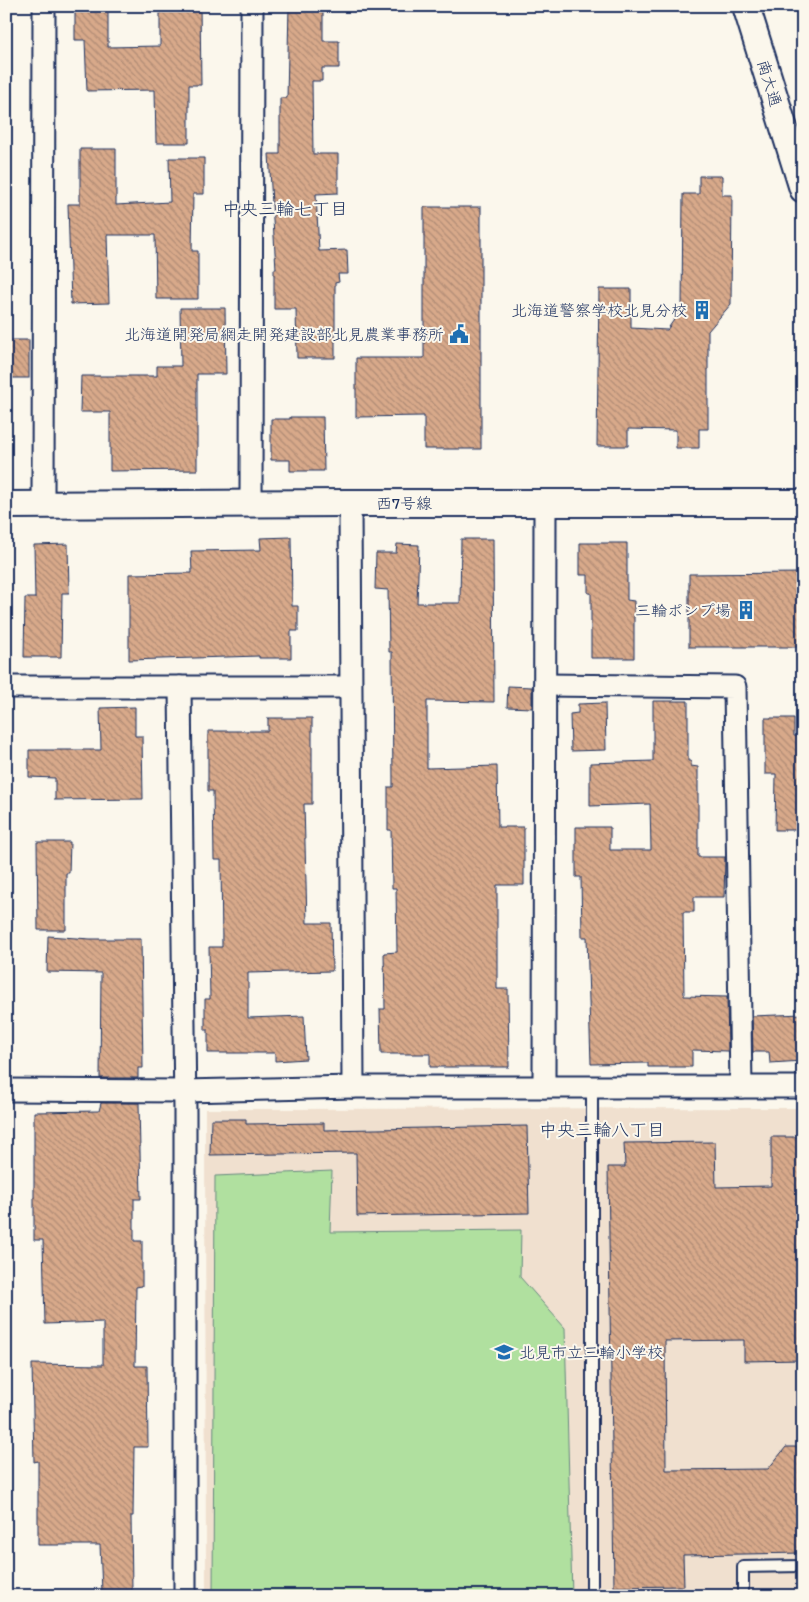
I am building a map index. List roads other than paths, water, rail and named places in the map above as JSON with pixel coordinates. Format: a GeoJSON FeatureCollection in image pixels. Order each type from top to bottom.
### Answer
{"type":"FeatureCollection","features":[{"type":"Feature","properties":{"kind":"street"},"geometry":{"type":"LineString","coordinates":[[43,505],[44,6]]}},
{"type":"Feature","properties":{"kind":"street"},"geometry":{"type":"LineString","coordinates":[[251,503],[252,6]]}},
{"type":"Feature","properties":{"kind":"street","name":"南大通"},"geometry":{"type":"LineString","coordinates":[[746,6],[803,189]]}},
{"type":"Feature","properties":{"kind":"street"},"geometry":{"type":"LineString","coordinates":[[350,502],[349,687],[353,1086]]}},
{"type":"Feature","properties":{"kind":"street","name":"西7号線"},"geometry":{"type":"LineString","coordinates":[[6,506],[350,502],[803,503]]}},
{"type":"Feature","properties":{"kind":"street"},"geometry":{"type":"LineString","coordinates":[[544,1087],[545,503]]}},
{"type":"Feature","properties":{"kind":"street"},"geometry":{"type":"LineString","coordinates":[[545,685],[735,687],[741,1087]]}},
{"type":"Feature","properties":{"kind":"street"},"geometry":{"type":"LineString","coordinates":[[6,687],[349,687]]}},
{"type":"Feature","properties":{"kind":"street"},"geometry":{"type":"LineString","coordinates":[[180,687],[184,1090],[185,1596]]}},
{"type":"Feature","properties":{"kind":"street"},"geometry":{"type":"LineString","coordinates":[[6,1090],[184,1090],[353,1086],[803,1087]]}},
{"type":"Feature","properties":{"kind":"lane"},"geometry":{"type":"LineString","coordinates":[[592,1087],[592,1596]]}},
{"type":"Feature","properties":{"kind":"lane"},"geometry":{"type":"LineString","coordinates":[[743,1596],[743,1567],[803,1566]]}},
{"type":"Feature","properties":{"kind":"place","name":"北海道警察学校北見分校"},"geometry":{"type":"Point","coordinates":[702,310]}},
{"type":"Feature","properties":{"kind":"place","name":"北海道開発局網走開発建設部北見農業事務所"},"geometry":{"type":"Point","coordinates":[459,334]}},
{"type":"Feature","properties":{"kind":"place","name":"三輪ポンプ場"},"geometry":{"type":"Point","coordinates":[746,610]}},
{"type":"Feature","properties":{"kind":"place","name":"北見市立三輪小学校"},"geometry":{"type":"Point","coordinates":[504,1352]}},
{"type":"Feature","properties":{"kind":"district","name":"中央三輪七丁目"},"geometry":{"type":"Point","coordinates":[285,209]}},
{"type":"Feature","properties":{"kind":"district","name":"中央三輪八丁目"},"geometry":{"type":"Point","coordinates":[602,1130]}}]}
